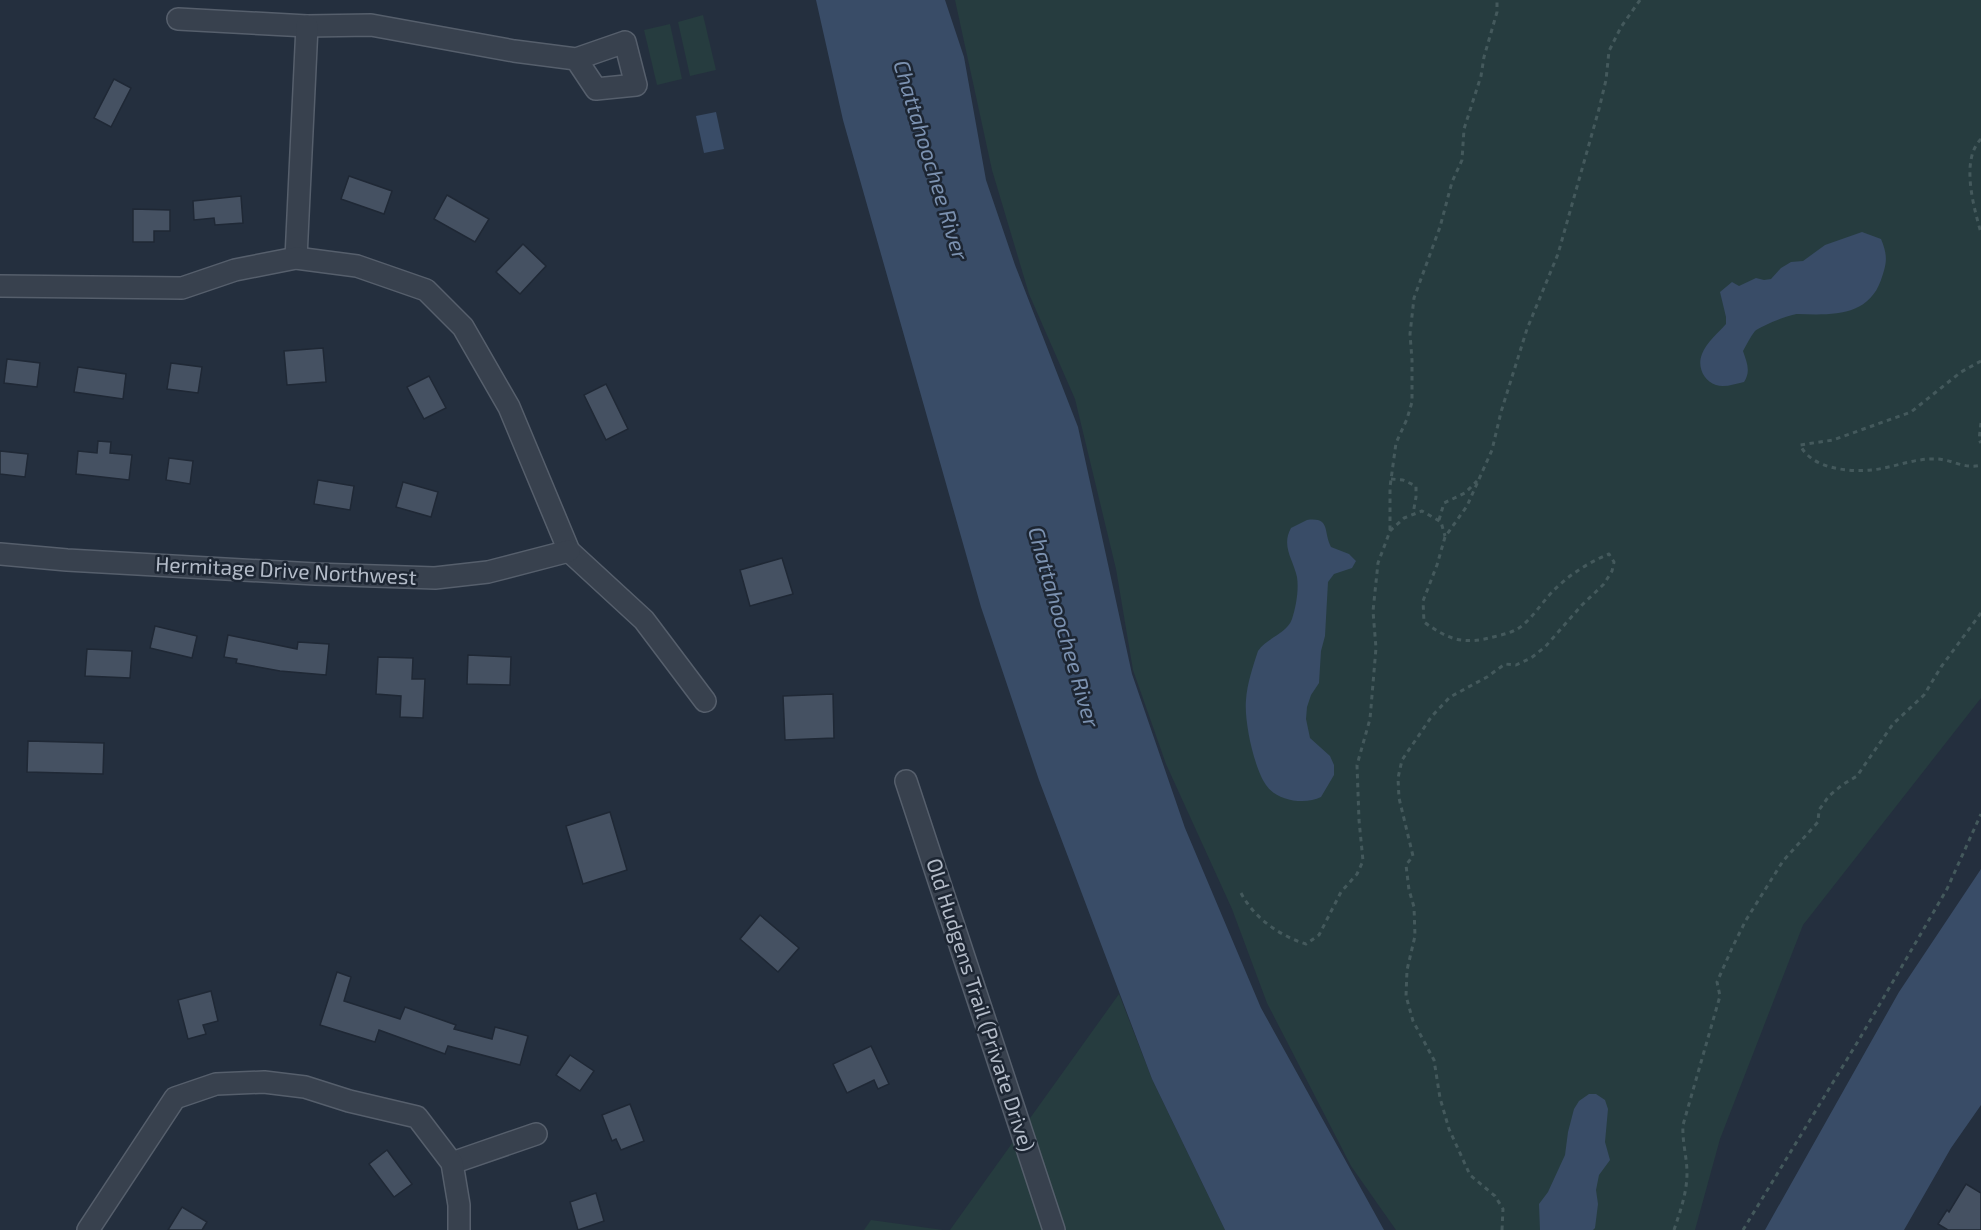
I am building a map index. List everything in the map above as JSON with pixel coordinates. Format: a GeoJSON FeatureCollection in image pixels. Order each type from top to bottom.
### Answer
{"type":"FeatureCollection","features":[{"type":"Feature","properties":{"kind":"street"},"geometry":{"type":"LineString","coordinates":[[178,20],[307,26],[370,25],[514,51],[576,59]]}},
{"type":"Feature","properties":{"kind":"street"},"geometry":{"type":"LineString","coordinates":[[296,258],[307,26]]}},
{"type":"Feature","properties":{"kind":"street"},"geometry":{"type":"LineString","coordinates":[[0,286],[182,288],[235,270],[296,258],[357,266],[426,290],[463,327],[509,407],[569,550],[644,620],[705,701]]}},
{"type":"Feature","properties":{"kind":"street","name":"Hermitage Drive Northwest"},"geometry":{"type":"LineString","coordinates":[[0,554],[315,574],[435,578],[488,572],[569,550]]}},
{"type":"Feature","properties":{"kind":"street","name":"Old Hudgens Trail (Private Drive)"},"geometry":{"type":"LineString","coordinates":[[906,781],[1054,1230]]}},
{"type":"Feature","properties":{"kind":"street"},"geometry":{"type":"LineString","coordinates":[[88,1230],[176,1098],[216,1084],[264,1082],[305,1087],[349,1101],[417,1117],[452,1163],[459,1205],[459,1230]]}},
{"type":"Feature","properties":{"kind":"street"},"geometry":{"type":"LineString","coordinates":[[452,1163],[536,1134]]}},
{"type":"Feature","properties":{"kind":"path"},"geometry":{"type":"LineString","coordinates":[[1241,893],[1248,906],[1266,923],[1293,940],[1306,944],[1319,935],[1341,892],[1358,874],[1363,861],[1357,765],[1370,719],[1376,648],[1373,611],[1378,563],[1390,531],[1391,479],[1396,443],[1412,402],[1410,334],[1414,298],[1440,227],[1452,182],[1462,160],[1464,129],[1481,76],[1497,12],[1497,0]]}},
{"type":"Feature","properties":{"kind":"path"},"geometry":{"type":"LineString","coordinates":[[1502,1230],[1503,1209],[1495,1196],[1470,1175],[1449,1129],[1440,1098],[1434,1060],[1413,1022],[1406,996],[1407,970],[1415,936],[1414,907],[1406,865],[1413,856],[1400,798],[1398,778],[1402,760],[1414,739],[1450,697],[1487,677],[1505,664],[1516,665],[1531,658],[1545,647],[1604,584],[1612,571],[1614,562],[1609,554],[1584,567],[1556,589],[1517,630],[1477,641],[1459,641],[1441,635],[1424,622],[1423,601],[1445,537],[1467,506],[1492,450],[1501,412],[1527,329],[1558,254],[1599,109],[1606,80],[1609,51],[1621,27],[1640,0]]}},
{"type":"Feature","properties":{"kind":"path"},"geometry":{"type":"LineString","coordinates":[[1981,139],[1971,163],[1970,184],[1981,233]]}},
{"type":"Feature","properties":{"kind":"path"},"geometry":{"type":"LineString","coordinates":[[1981,361],[1961,372],[1911,412],[1833,440],[1800,445],[1803,451],[1824,465],[1851,470],[1871,470],[1935,458],[1974,468],[1981,465]]}},
{"type":"Feature","properties":{"kind":"path"},"geometry":{"type":"LineString","coordinates":[[1981,423],[1979,440],[1981,443]]}},
{"type":"Feature","properties":{"kind":"path"},"geometry":{"type":"LineString","coordinates":[[1439,520],[1444,503],[1465,493],[1480,478]]}},
{"type":"Feature","properties":{"kind":"path"},"geometry":{"type":"LineString","coordinates":[[1391,479],[1403,480],[1416,486],[1413,514]]}},
{"type":"Feature","properties":{"kind":"path"},"geometry":{"type":"LineString","coordinates":[[1390,531],[1404,518],[1422,511],[1441,522],[1445,537]]}},
{"type":"Feature","properties":{"kind":"path"},"geometry":{"type":"LineString","coordinates":[[1674,1230],[1685,1193],[1687,1172],[1682,1140],[1683,1125],[1720,996],[1716,982],[1746,920],[1783,861],[1818,822],[1819,810],[1842,785],[1857,776],[1893,724],[1924,695],[1941,667],[1981,613]]}},
{"type":"Feature","properties":{"kind":"path"},"geometry":{"type":"LineString","coordinates":[[1743,1230],[1854,1048],[1947,889],[1981,814]]}},
{"type":"Feature","properties":{"kind":"green space"},"geometry":{"type":"Polygon","coordinates":[[[955,0],[1981,0],[1981,698],[1803,925],[1720,1139],[1695,1230],[1396,1230],[1351,1166],[1267,1003],[1232,909],[1166,764],[1133,670],[1116,569],[1075,399],[1029,294],[992,170],[955,0]]]}},
{"type":"Feature","properties":{"kind":"green space"},"geometry":{"type":"Polygon","coordinates":[[[703,15],[716,70],[690,76],[678,22],[703,15]]]}},
{"type":"Feature","properties":{"kind":"green space"},"geometry":{"type":"Polygon","coordinates":[[[670,24],[682,79],[657,85],[644,30],[670,24]]]}},
{"type":"Feature","properties":{"kind":"green space"},"geometry":{"type":"Polygon","coordinates":[[[1119,994],[1152,1079],[1225,1230],[950,1230],[1119,994]]]}},
{"type":"Feature","properties":{"kind":"green space"},"geometry":{"type":"Polygon","coordinates":[[[871,1220],[943,1230],[864,1230],[871,1220]]]}},
{"type":"Feature","properties":{"kind":"water","name":"Chattahoochee River"},"geometry":{"type":"Polygon","coordinates":[[[816,0],[945,0],[964,57],[986,180],[1015,265],[1078,427],[1132,674],[1185,828],[1261,1008],[1384,1230],[1225,1230],[1152,1079],[1039,780],[981,607],[843,120],[816,0]]]}},
{"type":"Feature","properties":{"kind":"water"},"geometry":{"type":"Polygon","coordinates":[[[716,112],[724,149],[704,153],[696,116],[716,112]]]}},
{"type":"Feature","properties":{"kind":"water"},"geometry":{"type":"Polygon","coordinates":[[[1862,232],[1881,239],[1886,255],[1881,280],[1867,301],[1847,311],[1798,314],[1763,326],[1755,331],[1743,351],[1748,371],[1744,382],[1722,386],[1711,383],[1705,377],[1700,363],[1702,354],[1709,342],[1726,324],[1720,292],[1732,282],[1739,286],[1756,278],[1771,279],[1781,268],[1791,262],[1803,261],[1825,245],[1862,232]]]}},
{"type":"Feature","properties":{"kind":"water"},"geometry":{"type":"Polygon","coordinates":[[[1307,520],[1323,523],[1331,547],[1349,554],[1356,561],[1352,568],[1334,574],[1328,582],[1325,636],[1321,651],[1319,683],[1307,707],[1306,719],[1310,738],[1330,756],[1334,765],[1334,775],[1321,797],[1299,801],[1277,795],[1266,785],[1251,744],[1246,700],[1258,651],[1266,642],[1285,629],[1292,619],[1298,582],[1287,541],[1291,528],[1307,520]]]}},
{"type":"Feature","properties":{"kind":"water"},"geometry":{"type":"Polygon","coordinates":[[[1981,869],[1981,1105],[1951,1148],[1904,1230],[1765,1230],[1899,992],[1981,869]]]}},
{"type":"Feature","properties":{"kind":"water"},"geometry":{"type":"Polygon","coordinates":[[[1589,1094],[1596,1094],[1605,1100],[1608,1109],[1605,1142],[1610,1160],[1599,1175],[1596,1190],[1598,1204],[1595,1228],[1593,1230],[1540,1230],[1539,1204],[1548,1192],[1565,1155],[1574,1109],[1579,1101],[1589,1094]]]}},
{"type":"Feature","properties":{"kind":"building"},"geometry":{"type":"Polygon","coordinates":[[[114,79],[131,88],[111,127],[94,118],[114,79]]]}},
{"type":"Feature","properties":{"kind":"building"},"geometry":{"type":"Polygon","coordinates":[[[349,176],[392,191],[384,214],[341,199],[349,176]]]}},
{"type":"Feature","properties":{"kind":"building"},"geometry":{"type":"Polygon","coordinates":[[[447,195],[489,219],[475,242],[434,219],[447,195]]]}},
{"type":"Feature","properties":{"kind":"building"},"geometry":{"type":"Polygon","coordinates":[[[241,196],[243,223],[215,225],[214,218],[194,220],[193,201],[241,196]]]}},
{"type":"Feature","properties":{"kind":"building"},"geometry":{"type":"Polygon","coordinates":[[[133,209],[170,210],[170,231],[154,231],[154,242],[133,242],[133,209]]]}},
{"type":"Feature","properties":{"kind":"building"},"geometry":{"type":"Polygon","coordinates":[[[523,244],[546,266],[520,294],[496,272],[523,244]]]}},
{"type":"Feature","properties":{"kind":"building"},"geometry":{"type":"Polygon","coordinates":[[[323,348],[326,382],[287,385],[284,351],[323,348]]]}},
{"type":"Feature","properties":{"kind":"building"},"geometry":{"type":"Polygon","coordinates":[[[7,359],[40,363],[37,387],[4,383],[7,359]]]}},
{"type":"Feature","properties":{"kind":"building"},"geometry":{"type":"Polygon","coordinates":[[[171,363],[202,367],[198,393],[167,389],[171,363]]]}},
{"type":"Feature","properties":{"kind":"building"},"geometry":{"type":"Polygon","coordinates":[[[78,367],[126,374],[123,399],[74,392],[78,367]]]}},
{"type":"Feature","properties":{"kind":"building"},"geometry":{"type":"Polygon","coordinates":[[[429,376],[446,408],[424,419],[407,387],[429,376]]]}},
{"type":"Feature","properties":{"kind":"building"},"geometry":{"type":"Polygon","coordinates":[[[606,384],[628,429],[606,440],[584,395],[606,384]]]}},
{"type":"Feature","properties":{"kind":"building"},"geometry":{"type":"Polygon","coordinates":[[[98,441],[111,442],[110,453],[132,455],[129,480],[76,474],[78,451],[97,453],[98,441]]]}},
{"type":"Feature","properties":{"kind":"building"},"geometry":{"type":"Polygon","coordinates":[[[0,451],[28,454],[25,477],[0,474],[0,451]]]}},
{"type":"Feature","properties":{"kind":"building"},"geometry":{"type":"Polygon","coordinates":[[[169,458],[193,461],[190,484],[166,480],[169,458]]]}},
{"type":"Feature","properties":{"kind":"building"},"geometry":{"type":"Polygon","coordinates":[[[318,480],[354,486],[350,510],[314,504],[318,480]]]}},
{"type":"Feature","properties":{"kind":"building"},"geometry":{"type":"Polygon","coordinates":[[[403,482],[438,492],[431,517],[396,507],[403,482]]]}},
{"type":"Feature","properties":{"kind":"building"},"geometry":{"type":"Polygon","coordinates":[[[782,558],[793,594],[750,606],[740,570],[782,558]]]}},
{"type":"Feature","properties":{"kind":"building"},"geometry":{"type":"Polygon","coordinates":[[[155,626],[197,636],[192,658],[150,648],[155,626]]]}},
{"type":"Feature","properties":{"kind":"building"},"geometry":{"type":"Polygon","coordinates":[[[228,635],[297,649],[298,642],[329,644],[326,675],[280,671],[236,663],[237,659],[224,657],[228,635]]]}},
{"type":"Feature","properties":{"kind":"building"},"geometry":{"type":"Polygon","coordinates":[[[87,649],[132,651],[130,678],[85,676],[87,649]]]}},
{"type":"Feature","properties":{"kind":"building"},"geometry":{"type":"Polygon","coordinates":[[[468,655],[511,657],[510,685],[467,684],[468,655]]]}},
{"type":"Feature","properties":{"kind":"building"},"geometry":{"type":"Polygon","coordinates":[[[378,657],[413,658],[412,679],[425,679],[423,718],[400,717],[401,696],[376,694],[378,657]]]}},
{"type":"Feature","properties":{"kind":"building"},"geometry":{"type":"Polygon","coordinates":[[[833,694],[834,738],[785,740],[783,696],[833,694]]]}},
{"type":"Feature","properties":{"kind":"building"},"geometry":{"type":"Polygon","coordinates":[[[28,741],[104,743],[103,774],[27,772],[28,741]]]}},
{"type":"Feature","properties":{"kind":"building"},"geometry":{"type":"Polygon","coordinates":[[[610,812],[627,870],[583,884],[566,826],[610,812]]]}},
{"type":"Feature","properties":{"kind":"building"},"geometry":{"type":"Polygon","coordinates":[[[760,915],[799,948],[778,972],[740,939],[760,915]]]}},
{"type":"Feature","properties":{"kind":"building"},"geometry":{"type":"Polygon","coordinates":[[[337,972],[351,977],[344,1001],[400,1019],[405,1007],[456,1025],[454,1029],[492,1039],[495,1027],[528,1036],[520,1065],[448,1046],[445,1054],[379,1030],[375,1042],[320,1025],[337,972]]]}},
{"type":"Feature","properties":{"kind":"building"},"geometry":{"type":"Polygon","coordinates":[[[211,991],[218,1021],[203,1025],[206,1034],[188,1039],[178,1000],[211,991]]]}},
{"type":"Feature","properties":{"kind":"building"},"geometry":{"type":"Polygon","coordinates":[[[871,1046],[889,1084],[878,1089],[874,1080],[847,1093],[833,1064],[871,1046]]]}},
{"type":"Feature","properties":{"kind":"building"},"geometry":{"type":"Polygon","coordinates":[[[570,1055],[594,1071],[580,1091],[556,1075],[570,1055]]]}},
{"type":"Feature","properties":{"kind":"building"},"geometry":{"type":"Polygon","coordinates":[[[630,1104],[644,1141],[621,1150],[616,1139],[612,1141],[602,1115],[630,1104]]]}},
{"type":"Feature","properties":{"kind":"building"},"geometry":{"type":"Polygon","coordinates":[[[387,1150],[412,1184],[394,1197],[369,1164],[387,1150]]]}},
{"type":"Feature","properties":{"kind":"building"},"geometry":{"type":"Polygon","coordinates":[[[1966,1184],[1981,1193],[1981,1230],[1948,1230],[1938,1224],[1947,1210],[1949,1212],[1966,1184]]]}},
{"type":"Feature","properties":{"kind":"building"},"geometry":{"type":"Polygon","coordinates":[[[596,1193],[604,1221],[578,1230],[570,1202],[596,1193]]]}},
{"type":"Feature","properties":{"kind":"building"},"geometry":{"type":"Polygon","coordinates":[[[182,1207],[207,1222],[202,1230],[168,1230],[182,1207]]]}}]}
